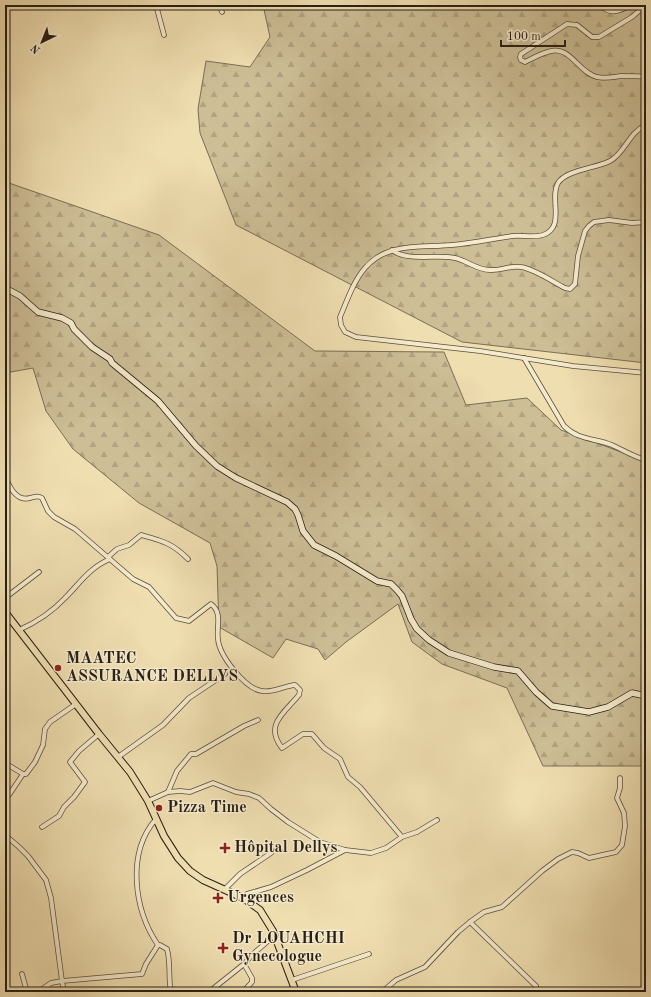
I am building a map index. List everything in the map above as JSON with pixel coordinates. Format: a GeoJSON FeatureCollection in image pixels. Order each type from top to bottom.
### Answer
{"type":"FeatureCollection","features":[{"type":"Feature","properties":{"kind":"main road"},"geometry":{"type":"LineString","coordinates":[[5,612],[130,772],[148,801],[164,836],[178,858],[190,871],[203,880],[243,898],[260,910],[269,922],[275,935],[296,992]]}},
{"type":"Feature","properties":{"kind":"street"},"geometry":{"type":"LineString","coordinates":[[156,5],[164,34]]}},
{"type":"Feature","properties":{"kind":"street"},"geometry":{"type":"LineString","coordinates":[[220,5],[222,12]]}},
{"type":"Feature","properties":{"kind":"street"},"geometry":{"type":"LineString","coordinates":[[598,5],[605,10],[614,12],[631,5]]}},
{"type":"Feature","properties":{"kind":"street"},"geometry":{"type":"LineString","coordinates":[[646,5],[632,18],[599,37],[592,37],[577,25],[567,24],[520,56],[521,60],[525,62],[550,51],[560,51],[569,55],[580,68],[592,76],[606,78],[620,76],[646,77]]}},
{"type":"Feature","properties":{"kind":"street"},"geometry":{"type":"LineString","coordinates":[[646,125],[636,131],[621,152],[612,160],[567,175],[560,180],[556,191],[555,223],[551,230],[541,236],[514,236],[450,245],[402,247],[392,250],[376,258],[365,268],[357,279],[340,317],[341,325],[345,332],[356,337],[480,350],[573,366],[646,373]]}},
{"type":"Feature","properties":{"kind":"street"},"geometry":{"type":"LineString","coordinates":[[392,250],[403,255],[456,258],[476,268],[485,270],[499,270],[515,266],[523,267],[565,288],[570,289],[575,284],[578,256],[589,226],[594,222],[609,220],[632,223],[646,222]]}},
{"type":"Feature","properties":{"kind":"street"},"geometry":{"type":"LineString","coordinates":[[5,288],[20,296],[38,312],[62,318],[71,324],[85,341],[110,359],[112,363],[158,401],[196,446],[217,466],[236,478],[287,502],[295,509],[303,531],[314,545],[336,556],[377,581],[391,584],[402,596],[411,619],[417,629],[437,646],[449,653],[494,667],[518,671],[536,692],[552,706],[588,712],[608,707],[632,693],[646,696]]}},
{"type":"Feature","properties":{"kind":"street"},"geometry":{"type":"LineString","coordinates":[[524,358],[564,426],[570,432],[578,436],[611,445],[635,457],[646,460]]}},
{"type":"Feature","properties":{"kind":"street"},"geometry":{"type":"LineString","coordinates":[[5,476],[11,489],[16,494],[25,499],[36,496],[41,497],[51,514],[75,529],[133,579],[148,587],[176,618],[189,621],[211,604],[214,606],[219,619],[217,638],[220,648],[224,657],[247,683],[260,691],[270,691],[295,685],[300,690],[299,695],[276,724],[274,735],[277,742],[282,748],[303,734],[312,734],[324,748],[340,759],[348,777],[360,787],[402,837]]}},
{"type":"Feature","properties":{"kind":"street"},"geometry":{"type":"LineString","coordinates":[[20,630],[41,619],[52,611],[66,598],[88,572],[109,558],[117,549],[129,545],[141,535],[160,540],[177,548],[188,559]]}},
{"type":"Feature","properties":{"kind":"street"},"geometry":{"type":"LineString","coordinates":[[5,598],[40,572]]}},
{"type":"Feature","properties":{"kind":"street"},"geometry":{"type":"LineString","coordinates":[[118,757],[163,725],[189,698],[225,674]]}},
{"type":"Feature","properties":{"kind":"street"},"geometry":{"type":"LineString","coordinates":[[9,794],[23,774],[26,774],[36,762],[50,722],[76,704]]}},
{"type":"Feature","properties":{"kind":"street"},"geometry":{"type":"LineString","coordinates":[[168,792],[177,772],[190,754],[196,754],[244,726],[258,720]]}},
{"type":"Feature","properties":{"kind":"street"},"geometry":{"type":"LineString","coordinates":[[42,827],[59,816],[64,807],[74,797],[85,782],[70,762],[79,751],[99,734]]}},
{"type":"Feature","properties":{"kind":"street"},"geometry":{"type":"LineString","coordinates":[[5,763],[23,774]]}},
{"type":"Feature","properties":{"kind":"street"},"geometry":{"type":"LineString","coordinates":[[382,992],[396,980],[425,967],[458,932],[470,922],[484,912],[502,907],[542,871],[558,859],[572,852],[588,858],[616,852],[622,845],[625,826],[624,813],[617,798],[620,788],[620,778]]}},
{"type":"Feature","properties":{"kind":"street"},"geometry":{"type":"LineString","coordinates":[[148,801],[168,792],[190,792],[213,783],[236,792],[254,795],[288,822],[320,842],[345,850],[371,853],[386,848],[402,837],[417,832],[437,820]]}},
{"type":"Feature","properties":{"kind":"street"},"geometry":{"type":"LineString","coordinates":[[156,819],[148,828],[142,842],[136,872],[140,903],[152,936],[158,945],[167,949],[170,959],[169,981],[171,992]]}},
{"type":"Feature","properties":{"kind":"street"},"geometry":{"type":"LineString","coordinates":[[5,835],[28,856],[46,880],[51,898],[64,992]]}},
{"type":"Feature","properties":{"kind":"street"},"geometry":{"type":"LineString","coordinates":[[243,898],[247,894],[271,887],[308,870],[345,850]]}},
{"type":"Feature","properties":{"kind":"street"},"geometry":{"type":"LineString","coordinates":[[224,890],[240,874],[271,853]]}},
{"type":"Feature","properties":{"kind":"street"},"geometry":{"type":"LineString","coordinates":[[470,922],[536,986]]}},
{"type":"Feature","properties":{"kind":"street"},"geometry":{"type":"LineString","coordinates":[[209,992],[244,964],[275,935]]}},
{"type":"Feature","properties":{"kind":"street"},"geometry":{"type":"LineString","coordinates":[[38,992],[51,983],[62,981],[142,974],[146,964],[158,945]]}},
{"type":"Feature","properties":{"kind":"street"},"geometry":{"type":"LineString","coordinates":[[292,980],[369,954]]}},
{"type":"Feature","properties":{"kind":"street"},"geometry":{"type":"LineString","coordinates":[[243,992],[252,982],[252,978],[244,964]]}},
{"type":"Feature","properties":{"kind":"street"},"geometry":{"type":"LineString","coordinates":[[22,974],[27,992]]}},
{"type":"Feature","properties":{"kind":"street"},"geometry":{"type":"LineString","coordinates":[[640,992],[646,984]]}},
{"type":"Feature","properties":{"kind":"green space"},"geometry":{"type":"Polygon","coordinates":[[[263,5],[646,5],[646,363],[462,342],[236,225],[200,133],[198,109],[206,61],[250,67],[270,37],[263,5]]]}},
{"type":"Feature","properties":{"kind":"green space"},"geometry":{"type":"Polygon","coordinates":[[[5,183],[9,183],[159,235],[315,351],[444,352],[466,405],[527,398],[561,430],[646,461],[646,766],[543,766],[507,688],[442,664],[412,642],[398,604],[346,642],[325,660],[318,649],[286,639],[273,658],[219,627],[217,566],[210,543],[139,503],[73,449],[46,411],[33,368],[5,373],[5,183]]]}},
{"type":"Feature","properties":{"kind":"place","name":"MAATEC ASSURANCE DELLYS"},"geometry":{"type":"Point","coordinates":[58,668]}},
{"type":"Feature","properties":{"kind":"place","name":"Pizza Time"},"geometry":{"type":"Point","coordinates":[159,808]}},
{"type":"Feature","properties":{"kind":"place","name":"Hôpital Dellys"},"geometry":{"type":"Point","coordinates":[225,848]}},
{"type":"Feature","properties":{"kind":"place","name":"Urgences"},"geometry":{"type":"Point","coordinates":[218,898]}},
{"type":"Feature","properties":{"kind":"place","name":"Dr LOUAHCHI Gynecologue"},"geometry":{"type":"Point","coordinates":[223,948]}}]}
